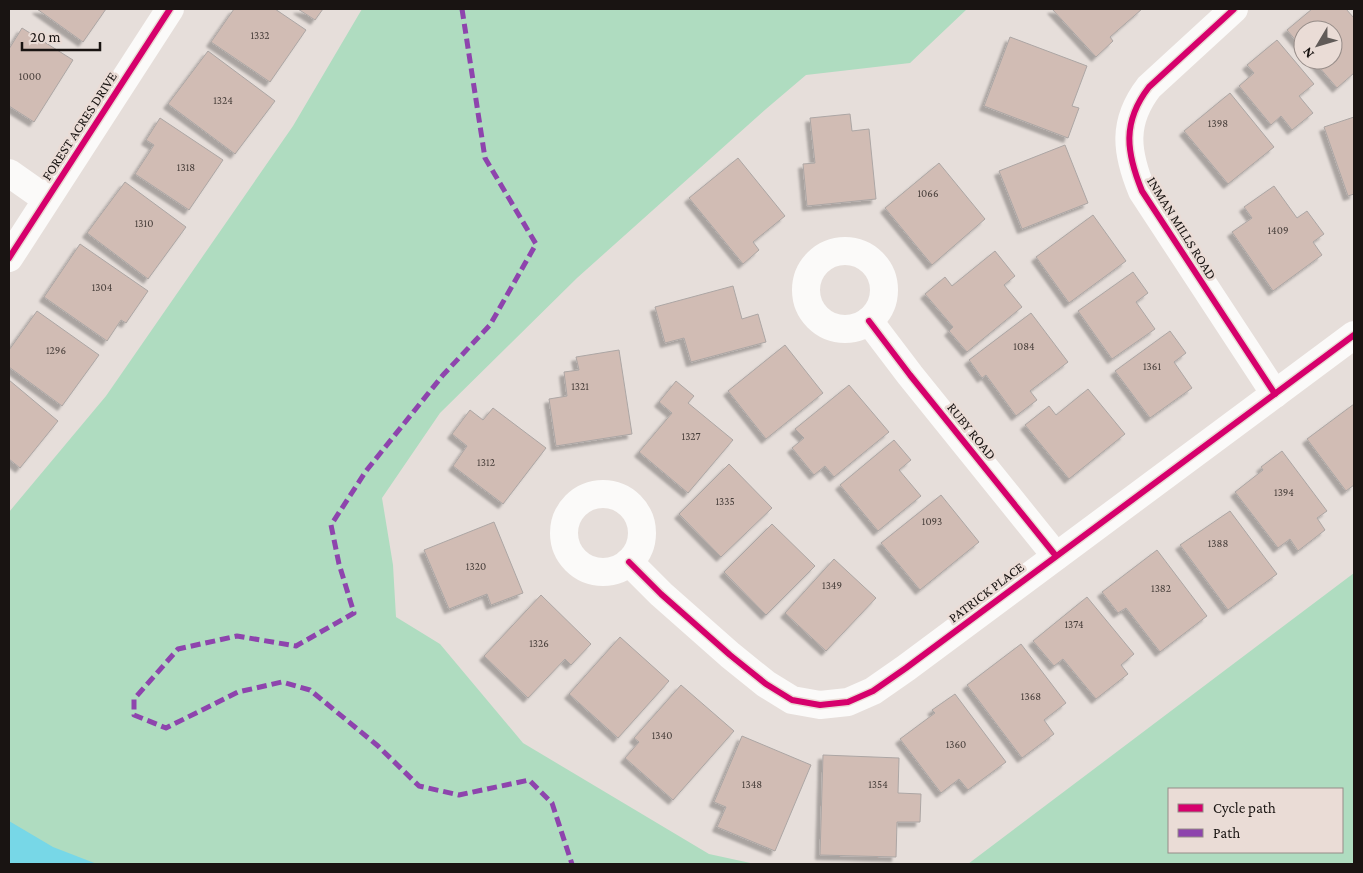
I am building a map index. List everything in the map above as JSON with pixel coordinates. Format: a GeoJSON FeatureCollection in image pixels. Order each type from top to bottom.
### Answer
{"type":"FeatureCollection","features":[{"type":"Feature","properties":{"kind":"street","name":"FOREST ACRES DRIVE"},"geometry":{"type":"LineString","coordinates":[[9,258],[170,9]]}},
{"type":"Feature","properties":{"kind":"street","name":"INMAN MILLS ROAD"},"geometry":{"type":"LineString","coordinates":[[1234,9],[1149,87],[1139,100],[1132,118],[1128,144],[1133,170],[1142,191],[1274,394]]}},
{"type":"Feature","properties":{"kind":"street"},"geometry":{"type":"LineString","coordinates":[[9,174],[46,199]]}},
{"type":"Feature","properties":{"kind":"street","name":"RUBY ROAD"},"geometry":{"type":"LineString","coordinates":[[869,321],[910,375],[1056,556]]}},
{"type":"Feature","properties":{"kind":"street","name":"PATRICK PLACE"},"geometry":{"type":"LineString","coordinates":[[629,562],[660,594],[766,684],[792,700],[820,705],[848,702],[873,691],[1354,335]]}},
{"type":"Feature","properties":{"kind":"green space"},"geometry":{"type":"Polygon","coordinates":[[[362,9],[967,9],[910,63],[806,75],[577,278],[440,413],[382,498],[393,565],[396,617],[440,644],[523,743],[709,854],[755,864],[9,864],[9,512],[106,396],[293,126],[362,9]]]}},
{"type":"Feature","properties":{"kind":"green space"},"geometry":{"type":"Polygon","coordinates":[[[1354,573],[1354,864],[968,864],[1354,573]]]}},
{"type":"Feature","properties":{"kind":"water"},"geometry":{"type":"Polygon","coordinates":[[[9,821],[53,847],[97,864],[9,864],[9,821]]]}},
{"type":"Feature","properties":{"kind":"building"},"geometry":{"type":"Polygon","coordinates":[[[37,9],[106,9],[83,42],[37,9]]]}},
{"type":"Feature","properties":{"kind":"building"},"geometry":{"type":"Polygon","coordinates":[[[234,9],[275,9],[306,30],[270,82],[211,42],[234,9]]]}},
{"type":"Feature","properties":{"kind":"building"},"geometry":{"type":"Polygon","coordinates":[[[298,9],[323,9],[315,20],[298,9]]]}},
{"type":"Feature","properties":{"kind":"building"},"geometry":{"type":"Polygon","coordinates":[[[1052,9],[1142,9],[1110,37],[1113,41],[1096,57],[1052,9]]]}},
{"type":"Feature","properties":{"kind":"building"},"geometry":{"type":"Polygon","coordinates":[[[1312,9],[1346,9],[1354,18],[1354,73],[1337,88],[1322,70],[1343,70],[1343,20],[1299,20],[1312,9]]]}},
{"type":"Feature","properties":{"kind":"building"},"geometry":{"type":"Polygon","coordinates":[[[1293,25],[1293,37],[1287,30],[1293,25]]]}},
{"type":"Feature","properties":{"kind":"building"},"geometry":{"type":"Polygon","coordinates":[[[22,28],[73,60],[34,122],[9,106],[9,49],[22,28]]]}},
{"type":"Feature","properties":{"kind":"building"},"geometry":{"type":"Polygon","coordinates":[[[1010,37],[1087,66],[1072,106],[1079,108],[1068,138],[984,106],[1010,37]]]}},
{"type":"Feature","properties":{"kind":"building"},"geometry":{"type":"Polygon","coordinates":[[[1277,40],[1293,59],[1293,70],[1302,70],[1314,84],[1299,96],[1313,113],[1292,130],[1281,116],[1271,125],[1239,86],[1254,73],[1247,65],[1277,40]]]}},
{"type":"Feature","properties":{"kind":"building"},"geometry":{"type":"Polygon","coordinates":[[[208,51],[275,101],[235,154],[168,104],[208,51]]]}},
{"type":"Feature","properties":{"kind":"building"},"geometry":{"type":"Polygon","coordinates":[[[1230,93],[1274,147],[1228,184],[1184,131],[1230,93]]]}},
{"type":"Feature","properties":{"kind":"building"},"geometry":{"type":"Polygon","coordinates":[[[850,114],[852,131],[869,129],[876,199],[807,206],[803,164],[815,163],[810,118],[850,114]]]}},
{"type":"Feature","properties":{"kind":"building"},"geometry":{"type":"Polygon","coordinates":[[[1354,117],[1354,194],[1348,196],[1324,127],[1354,117]]]}},
{"type":"Feature","properties":{"kind":"building"},"geometry":{"type":"Polygon","coordinates":[[[160,118],[223,160],[189,210],[135,174],[154,145],[146,140],[160,118]]]}},
{"type":"Feature","properties":{"kind":"building"},"geometry":{"type":"Polygon","coordinates":[[[1065,145],[1088,203],[1022,229],[999,171],[1065,145]]]}},
{"type":"Feature","properties":{"kind":"building"},"geometry":{"type":"Polygon","coordinates":[[[738,158],[785,216],[753,242],[759,250],[743,264],[689,198],[738,158]]]}},
{"type":"Feature","properties":{"kind":"building"},"geometry":{"type":"Polygon","coordinates":[[[939,163],[985,219],[932,265],[885,208],[939,163]]]}},
{"type":"Feature","properties":{"kind":"building"},"geometry":{"type":"Polygon","coordinates":[[[125,182],[186,227],[148,279],[87,233],[125,182]]]}},
{"type":"Feature","properties":{"kind":"building"},"geometry":{"type":"Polygon","coordinates":[[[1274,186],[1297,218],[1307,211],[1324,234],[1313,242],[1322,255],[1273,291],[1232,232],[1252,218],[1244,207],[1274,186]]]}},
{"type":"Feature","properties":{"kind":"building"},"geometry":{"type":"Polygon","coordinates":[[[1093,215],[1126,261],[1069,303],[1036,257],[1093,215]]]}},
{"type":"Feature","properties":{"kind":"building"},"geometry":{"type":"Polygon","coordinates":[[[80,244],[148,291],[126,323],[121,320],[107,341],[44,297],[80,244]]]}},
{"type":"Feature","properties":{"kind":"building"},"geometry":{"type":"Polygon","coordinates":[[[995,251],[1015,276],[1004,285],[1022,307],[967,352],[949,331],[953,327],[925,294],[945,277],[952,286],[995,251]]]}},
{"type":"Feature","properties":{"kind":"building"},"geometry":{"type":"Polygon","coordinates":[[[1133,272],[1148,293],[1136,302],[1155,329],[1112,359],[1078,311],[1133,272]]]}},
{"type":"Feature","properties":{"kind":"building"},"geometry":{"type":"Polygon","coordinates":[[[733,286],[742,319],[758,314],[766,342],[691,362],[684,338],[665,343],[655,307],[733,286]]]}},
{"type":"Feature","properties":{"kind":"building"},"geometry":{"type":"Polygon","coordinates":[[[37,311],[99,355],[62,406],[9,367],[9,350],[37,311]]]}},
{"type":"Feature","properties":{"kind":"building"},"geometry":{"type":"Polygon","coordinates":[[[1031,313],[1068,362],[1030,391],[1037,400],[1016,416],[986,375],[982,378],[969,360],[1031,313]]]}},
{"type":"Feature","properties":{"kind":"building"},"geometry":{"type":"Polygon","coordinates":[[[1170,331],[1186,353],[1174,362],[1192,388],[1150,418],[1115,371],[1170,331]]]}},
{"type":"Feature","properties":{"kind":"building"},"geometry":{"type":"Polygon","coordinates":[[[785,345],[823,393],[766,439],[728,391],[785,345]]]}},
{"type":"Feature","properties":{"kind":"building"},"geometry":{"type":"Polygon","coordinates":[[[619,350],[632,434],[556,446],[549,399],[567,396],[564,372],[579,370],[576,357],[619,350]]]}},
{"type":"Feature","properties":{"kind":"building"},"geometry":{"type":"Polygon","coordinates":[[[9,380],[58,421],[20,468],[9,459],[9,380]]]}},
{"type":"Feature","properties":{"kind":"building"},"geometry":{"type":"Polygon","coordinates":[[[676,381],[694,396],[688,403],[733,440],[688,493],[639,452],[672,413],[659,402],[676,381]]]}},
{"type":"Feature","properties":{"kind":"building"},"geometry":{"type":"Polygon","coordinates":[[[849,385],[889,432],[834,477],[825,466],[814,475],[792,448],[804,438],[795,429],[849,385]]]}},
{"type":"Feature","properties":{"kind":"building"},"geometry":{"type":"Polygon","coordinates":[[[1088,389],[1125,434],[1069,479],[1025,425],[1049,406],[1056,415],[1088,389]]]}},
{"type":"Feature","properties":{"kind":"building"},"geometry":{"type":"Polygon","coordinates":[[[1354,404],[1354,485],[1346,491],[1307,439],[1354,404]]]}},
{"type":"Feature","properties":{"kind":"building"},"geometry":{"type":"Polygon","coordinates":[[[493,408],[546,448],[503,504],[453,466],[467,446],[452,434],[470,410],[483,420],[493,408]]]}},
{"type":"Feature","properties":{"kind":"building"},"geometry":{"type":"Polygon","coordinates":[[[894,440],[911,460],[899,470],[921,496],[878,531],[840,485],[894,440]]]}},
{"type":"Feature","properties":{"kind":"building"},"geometry":{"type":"Polygon","coordinates":[[[1282,451],[1327,511],[1317,518],[1325,530],[1298,551],[1290,539],[1278,548],[1235,492],[1263,470],[1261,467],[1282,451]]]}},
{"type":"Feature","properties":{"kind":"building"},"geometry":{"type":"Polygon","coordinates":[[[729,464],[772,508],[721,557],[679,514],[729,464]]]}},
{"type":"Feature","properties":{"kind":"building"},"geometry":{"type":"Polygon","coordinates":[[[941,495],[979,542],[920,590],[881,543],[941,495]]]}},
{"type":"Feature","properties":{"kind":"building"},"geometry":{"type":"Polygon","coordinates":[[[1230,511],[1277,574],[1228,610],[1180,545],[1230,511]]]}},
{"type":"Feature","properties":{"kind":"building"},"geometry":{"type":"Polygon","coordinates":[[[494,522],[523,593],[491,605],[487,594],[449,609],[424,550],[494,522]]]}},
{"type":"Feature","properties":{"kind":"building"},"geometry":{"type":"Polygon","coordinates":[[[772,524],[815,566],[766,615],[724,572],[772,524]]]}},
{"type":"Feature","properties":{"kind":"building"},"geometry":{"type":"Polygon","coordinates":[[[1157,550],[1207,616],[1160,652],[1126,608],[1118,613],[1102,592],[1157,550]]]}},
{"type":"Feature","properties":{"kind":"building"},"geometry":{"type":"Polygon","coordinates":[[[834,559],[876,598],[826,651],[785,613],[834,559]]]}},
{"type":"Feature","properties":{"kind":"building"},"geometry":{"type":"Polygon","coordinates":[[[541,595],[591,644],[571,665],[565,659],[528,698],[484,656],[541,595]]]}},
{"type":"Feature","properties":{"kind":"building"},"geometry":{"type":"Polygon","coordinates":[[[1087,597],[1134,654],[1121,665],[1128,674],[1096,699],[1063,659],[1054,666],[1033,641],[1087,597]]]}},
{"type":"Feature","properties":{"kind":"building"},"geometry":{"type":"Polygon","coordinates":[[[620,637],[669,681],[618,738],[569,694],[620,637]]]}},
{"type":"Feature","properties":{"kind":"building"},"geometry":{"type":"Polygon","coordinates":[[[1021,644],[1066,703],[1044,720],[1054,734],[1022,758],[967,685],[1021,644]]]}},
{"type":"Feature","properties":{"kind":"building"},"geometry":{"type":"Polygon","coordinates":[[[681,685],[734,731],[673,800],[625,758],[639,742],[634,738],[681,685]]]}},
{"type":"Feature","properties":{"kind":"building"},"geometry":{"type":"Polygon","coordinates":[[[955,694],[1006,762],[968,790],[959,779],[941,793],[900,739],[935,713],[932,710],[955,694]]]}},
{"type":"Feature","properties":{"kind":"building"},"geometry":{"type":"Polygon","coordinates":[[[742,736],[811,765],[775,851],[717,827],[726,807],[714,802],[742,736]]]}},
{"type":"Feature","properties":{"kind":"building"},"geometry":{"type":"Polygon","coordinates":[[[823,755],[899,758],[898,793],[921,794],[920,822],[897,822],[896,857],[820,855],[823,755]]]}},
{"type":"Feature","properties":{"kind":"marked path"},"geometry":{"type":"LineString","coordinates":[[462,9],[485,158],[536,244],[490,325],[443,375],[366,471],[331,525],[339,564],[354,613],[296,646],[237,636],[178,649],[134,699],[134,715],[166,728],[238,692],[282,682],[310,690],[378,746],[419,786],[459,795],[529,780],[552,803],[572,864]]}},
{"type":"Feature","properties":{"kind":"cycle path"},"geometry":{"type":"LineString","coordinates":[[9,258],[170,9]]}},
{"type":"Feature","properties":{"kind":"cycle path"},"geometry":{"type":"LineString","coordinates":[[1234,9],[1149,87],[1134,113],[1129,138],[1130,150],[1142,191],[1275,394]]}},
{"type":"Feature","properties":{"kind":"cycle path"},"geometry":{"type":"LineString","coordinates":[[869,321],[910,375],[1056,556]]}},
{"type":"Feature","properties":{"kind":"cycle path"},"geometry":{"type":"LineString","coordinates":[[629,562],[661,594],[766,684],[792,700],[820,705],[848,702],[873,691],[906,668],[1354,335]]}}]}
